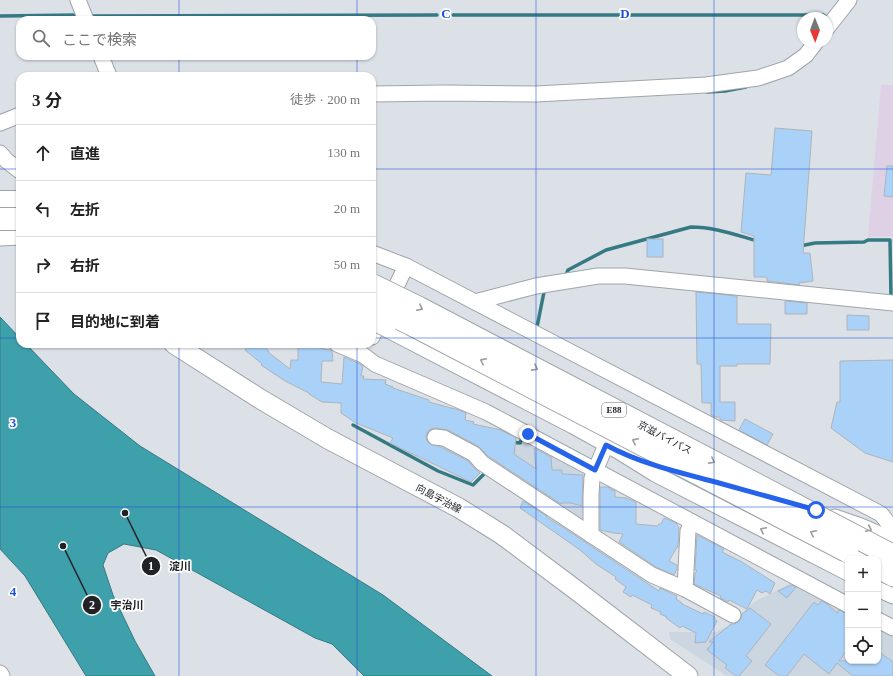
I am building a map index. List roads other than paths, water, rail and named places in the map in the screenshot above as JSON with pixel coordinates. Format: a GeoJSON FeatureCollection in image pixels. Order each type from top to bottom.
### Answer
{"type":"FeatureCollection","features":[{"type":"Feature","properties":{"kind":"highway"},"geometry":{"type":"LineString","coordinates":[[0,202],[16,202]]}},
{"type":"Feature","properties":{"kind":"highway"},"geometry":{"type":"LineString","coordinates":[[0,218],[16,219]]}},
{"type":"Feature","properties":{"kind":"highway","name":"京滋バイパス"},"geometry":{"type":"LineString","coordinates":[[376,287],[893,556]]}},
{"type":"Feature","properties":{"kind":"highway","name":"京滋バイパス"},"geometry":{"type":"LineString","coordinates":[[376,307],[856,556]]}},
{"type":"Feature","properties":{"kind":"highway"},"geometry":{"type":"LineString","coordinates":[[881,569],[893,575]]}},
{"type":"Feature","properties":{"kind":"main road"},"geometry":{"type":"LineString","coordinates":[[0,218],[16,228]]}},
{"type":"Feature","properties":{"kind":"main road","name":"向島宇治線"},"geometry":{"type":"LineString","coordinates":[[180,348],[262,400],[328,439],[459,508],[500,534],[688,676]]}},
{"type":"Feature","properties":{"kind":"street"},"geometry":{"type":"LineString","coordinates":[[78,0],[84,16]]}},
{"type":"Feature","properties":{"kind":"street"},"geometry":{"type":"LineString","coordinates":[[833,20],[849,0]]}},
{"type":"Feature","properties":{"kind":"street"},"geometry":{"type":"LineString","coordinates":[[376,94],[536,94],[706,85],[758,78],[788,68],[806,55],[811,48]]}},
{"type":"Feature","properties":{"kind":"street"},"geometry":{"type":"LineString","coordinates":[[103,60],[107,72]]}},
{"type":"Feature","properties":{"kind":"street"},"geometry":{"type":"LineString","coordinates":[[0,123],[16,117]]}},
{"type":"Feature","properties":{"kind":"street"},"geometry":{"type":"LineString","coordinates":[[0,153],[7,161],[16,167]]}},
{"type":"Feature","properties":{"kind":"street"},"geometry":{"type":"LineString","coordinates":[[0,238],[16,237]]}},
{"type":"Feature","properties":{"kind":"street"},"geometry":{"type":"LineString","coordinates":[[376,255],[406,266],[881,514],[893,529]]}},
{"type":"Feature","properties":{"kind":"street"},"geometry":{"type":"LineString","coordinates":[[376,329],[406,266]]}},
{"type":"Feature","properties":{"kind":"street"},"geometry":{"type":"LineString","coordinates":[[475,302],[536,286],[598,276],[625,276],[893,303]]}},
{"type":"Feature","properties":{"kind":"street"},"geometry":{"type":"LineString","coordinates":[[376,324],[612,448],[655,474],[845,571]]}},
{"type":"Feature","properties":{"kind":"street"},"geometry":{"type":"LineString","coordinates":[[366,349],[375,364],[486,412],[845,603]]}},
{"type":"Feature","properties":{"kind":"street"},"geometry":{"type":"LineString","coordinates":[[435,437],[444,438],[474,454],[482,463],[652,575],[685,589],[733,615]]}},
{"type":"Feature","properties":{"kind":"street"},"geometry":{"type":"LineString","coordinates":[[591,535],[592,478],[595,470],[612,448]]}},
{"type":"Feature","properties":{"kind":"street"},"geometry":{"type":"LineString","coordinates":[[612,448],[666,469],[816,510],[861,526],[893,540]]}},
{"type":"Feature","properties":{"kind":"street"},"geometry":{"type":"LineString","coordinates":[[685,589],[688,531],[692,522]]}},
{"type":"Feature","properties":{"kind":"street"},"geometry":{"type":"LineString","coordinates":[[881,572],[893,551]]}},
{"type":"Feature","properties":{"kind":"street"},"geometry":{"type":"LineString","coordinates":[[881,590],[893,596]]}},
{"type":"Feature","properties":{"kind":"street"},"geometry":{"type":"LineString","coordinates":[[881,622],[893,628]]}},
{"type":"Feature","properties":{"kind":"water"},"geometry":{"type":"Polygon","coordinates":[[[0,317],[16,334],[16,348],[30,348],[74,394],[140,446],[383,595],[492,676],[364,676],[332,644],[315,638],[156,550],[124,544],[108,553],[103,565],[113,595],[135,641],[155,676],[86,676],[25,576],[0,549],[0,317]]]}},
{"type":"Feature","properties":{"kind":"waterway"},"geometry":{"type":"LineString","coordinates":[[0,16],[77,15]]}},
{"type":"Feature","properties":{"kind":"waterway"},"geometry":{"type":"LineString","coordinates":[[91,16],[437,15]]}},
{"type":"Feature","properties":{"kind":"waterway"},"geometry":{"type":"LineString","coordinates":[[453,15],[797,15]]}},
{"type":"Feature","properties":{"kind":"waterway"},"geometry":{"type":"LineString","coordinates":[[707,92],[725,91],[746,87]]}},
{"type":"Feature","properties":{"kind":"waterway"},"geometry":{"type":"LineString","coordinates":[[566,275],[568,270],[606,250],[691,227],[717,230],[758,241]]}},
{"type":"Feature","properties":{"kind":"waterway"},"geometry":{"type":"LineString","coordinates":[[800,246],[815,243],[890,240],[891,297]]}},
{"type":"Feature","properties":{"kind":"waterway"},"geometry":{"type":"LineString","coordinates":[[537,327],[544,292]]}},
{"type":"Feature","properties":{"kind":"waterway"},"geometry":{"type":"LineString","coordinates":[[353,425],[438,471],[473,485],[486,472]]}},
{"type":"Feature","properties":{"kind":"waterway"},"geometry":{"type":"LineString","coordinates":[[511,442],[520,443],[523,436]]}},
{"type":"Feature","properties":{"kind":"place","name":"淀川"},"geometry":{"type":"Point","coordinates":[125,513]}},
{"type":"Feature","properties":{"kind":"place","name":"宇治川"},"geometry":{"type":"Point","coordinates":[63,546]}}]}
